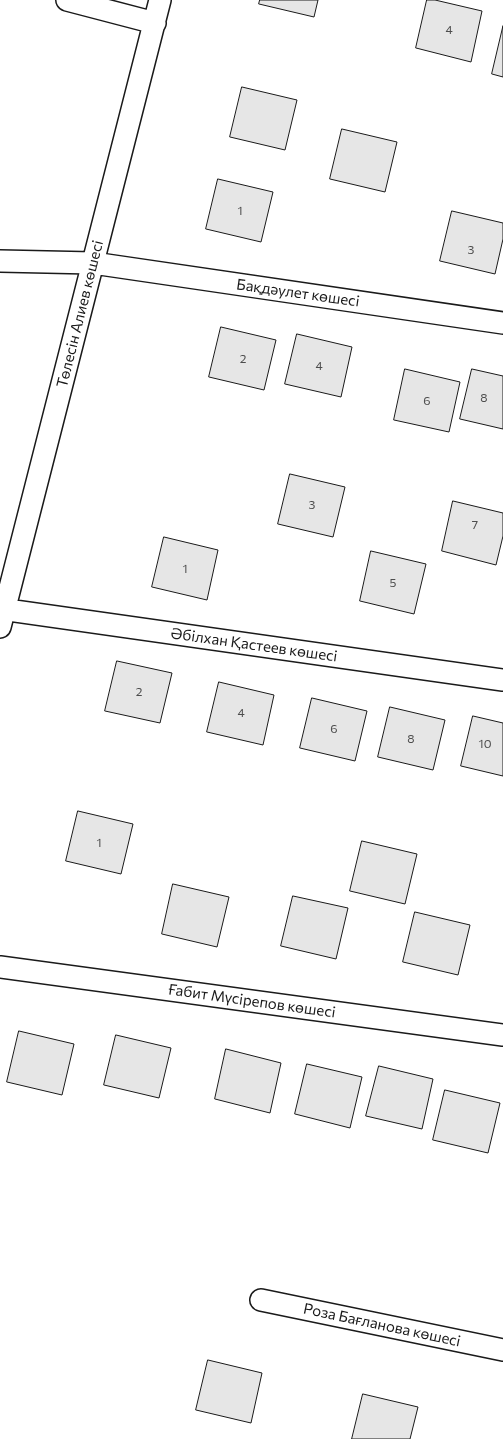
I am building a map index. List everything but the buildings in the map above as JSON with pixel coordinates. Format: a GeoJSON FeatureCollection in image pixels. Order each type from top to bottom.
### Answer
{"type":"FeatureCollection","features":[{"type":"Feature","properties":{"kind":"street"},"geometry":{"type":"LineString","coordinates":[[67,0],[155,23]]}},
{"type":"Feature","properties":{"kind":"street","name":"Төлесін Алиев көшесі"},"geometry":{"type":"LineString","coordinates":[[2,615],[160,0]]}},
{"type":"Feature","properties":{"kind":"street","name":"Бақдәулет көшесi"},"geometry":{"type":"LineString","coordinates":[[0,261],[93,263],[503,323]]}},
{"type":"Feature","properties":{"kind":"street","name":"Әбілхан Қастеев көшесi"},"geometry":{"type":"LineString","coordinates":[[2,615],[503,680]]}},
{"type":"Feature","properties":{"kind":"street","name":"Ғабит Мүсірепов көшесi"},"geometry":{"type":"LineString","coordinates":[[0,967],[503,1035]]}},
{"type":"Feature","properties":{"kind":"street","name":"Роза Бағланова көшесi"},"geometry":{"type":"LineString","coordinates":[[261,1300],[503,1350]]}}]}
